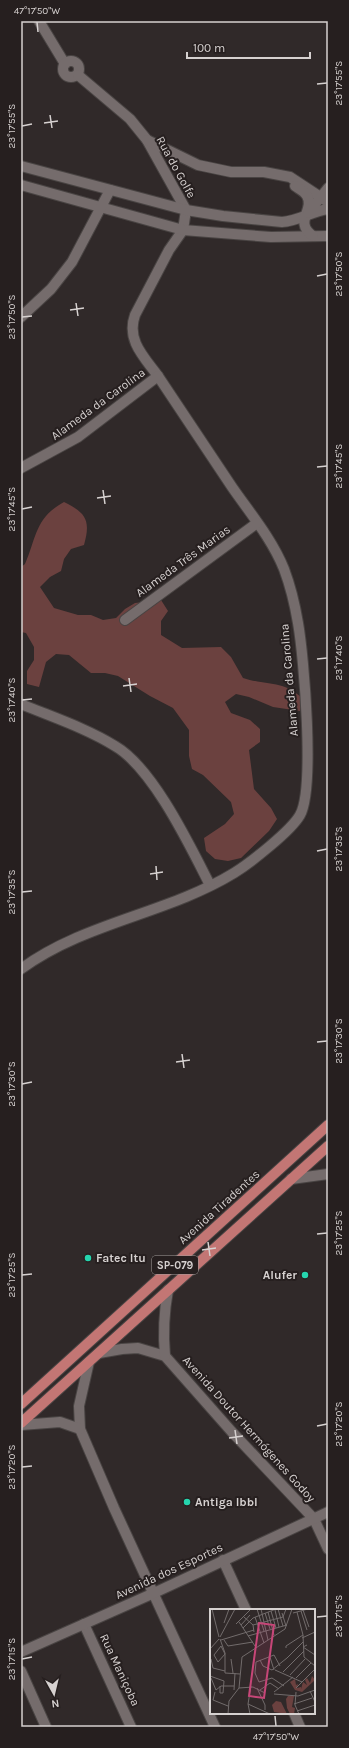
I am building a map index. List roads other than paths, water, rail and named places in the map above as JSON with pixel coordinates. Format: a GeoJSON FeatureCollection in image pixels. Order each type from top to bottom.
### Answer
{"type":"FeatureCollection","features":[{"type":"Feature","properties":{"kind":"main road","name":"Avenida Tiradentes"},"geometry":{"type":"LineString","coordinates":[[21,1404],[328,1125]]}},
{"type":"Feature","properties":{"kind":"main road","name":"SP-079"},"geometry":{"type":"LineString","coordinates":[[21,1424],[328,1146]]}},
{"type":"Feature","properties":{"kind":"street","name":"Rua do Golfe"},"geometry":{"type":"LineString","coordinates":[[40,21],[65,64],[72,61],[75,62],[80,68],[78,75],[130,119],[147,140],[186,210],[183,230],[168,250],[134,315],[131,325],[135,343],[158,376]]}},
{"type":"Feature","properties":{"kind":"street"},"geometry":{"type":"LineString","coordinates":[[147,140],[198,165],[231,172],[264,172],[290,177],[324,199]]}},
{"type":"Feature","properties":{"kind":"street"},"geometry":{"type":"LineString","coordinates":[[21,166],[186,210],[223,216],[290,222],[314,212],[328,209]]}},
{"type":"Feature","properties":{"kind":"street"},"geometry":{"type":"LineString","coordinates":[[281,175],[308,196],[309,205],[304,217],[306,228],[313,236]]}},
{"type":"Feature","properties":{"kind":"street"},"geometry":{"type":"LineString","coordinates":[[21,185],[183,230],[271,237],[328,236]]}},
{"type":"Feature","properties":{"kind":"street"},"geometry":{"type":"LineString","coordinates":[[304,217],[324,199],[328,188]]}},
{"type":"Feature","properties":{"kind":"street"},"geometry":{"type":"LineString","coordinates":[[21,317],[51,290],[72,262],[110,190]]}},
{"type":"Feature","properties":{"kind":"street","name":"Alameda da Carolina"},"geometry":{"type":"LineString","coordinates":[[21,468],[46,456],[78,437],[158,376],[257,523],[283,568],[298,622],[302,650],[308,744],[305,799],[301,814],[294,824],[275,842],[234,873],[183,897],[89,931],[36,958],[21,969]]}},
{"type":"Feature","properties":{"kind":"street","name":"Alameda Três Marias"},"geometry":{"type":"LineString","coordinates":[[125,620],[257,523]]}},
{"type":"Feature","properties":{"kind":"street"},"geometry":{"type":"LineString","coordinates":[[21,704],[86,731],[116,746],[142,769],[171,813],[210,885]]}},
{"type":"Feature","properties":{"kind":"street"},"geometry":{"type":"LineString","coordinates":[[291,1179],[328,1174]]}},
{"type":"Feature","properties":{"kind":"street","name":"Avenida Doutor Hermógenes Godoy"},"geometry":{"type":"LineString","coordinates":[[165,1356],[164,1314],[168,1290]]}},
{"type":"Feature","properties":{"kind":"street","name":"Avenida Doutor Hermógenes Godoy"},"geometry":{"type":"LineString","coordinates":[[99,1353],[138,1348],[165,1356],[232,1432],[314,1519],[328,1549]]}},
{"type":"Feature","properties":{"kind":"street"},"geometry":{"type":"LineString","coordinates":[[89,1362],[80,1406],[80,1429],[114,1508],[216,1727]]}},
{"type":"Feature","properties":{"kind":"street"},"geometry":{"type":"LineString","coordinates":[[21,1424],[60,1422],[80,1429]]}},
{"type":"Feature","properties":{"kind":"street","name":"Avenida dos Esportes"},"geometry":{"type":"LineString","coordinates":[[21,1652],[154,1593],[328,1512]]}},
{"type":"Feature","properties":{"kind":"street"},"geometry":{"type":"LineString","coordinates":[[223,1560],[246,1609]]}},
{"type":"Feature","properties":{"kind":"street","name":"Rua Maniçoba"},"geometry":{"type":"LineString","coordinates":[[84,1624],[131,1727]]}},
{"type":"Feature","properties":{"kind":"street"},"geometry":{"type":"LineString","coordinates":[[21,1671],[46,1727]]}},
{"type":"Feature","properties":{"kind":"street"},"geometry":{"type":"LineString","coordinates":[[294,1714],[300,1727]]}},
{"type":"Feature","properties":{"kind":"place","name":"Fatec Itu"},"geometry":{"type":"Point","coordinates":[88,1258]}},
{"type":"Feature","properties":{"kind":"place","name":"Alufer"},"geometry":{"type":"Point","coordinates":[305,1275]}},
{"type":"Feature","properties":{"kind":"place","name":"Antiga Ibbl"},"geometry":{"type":"Point","coordinates":[187,1502]}}]}
